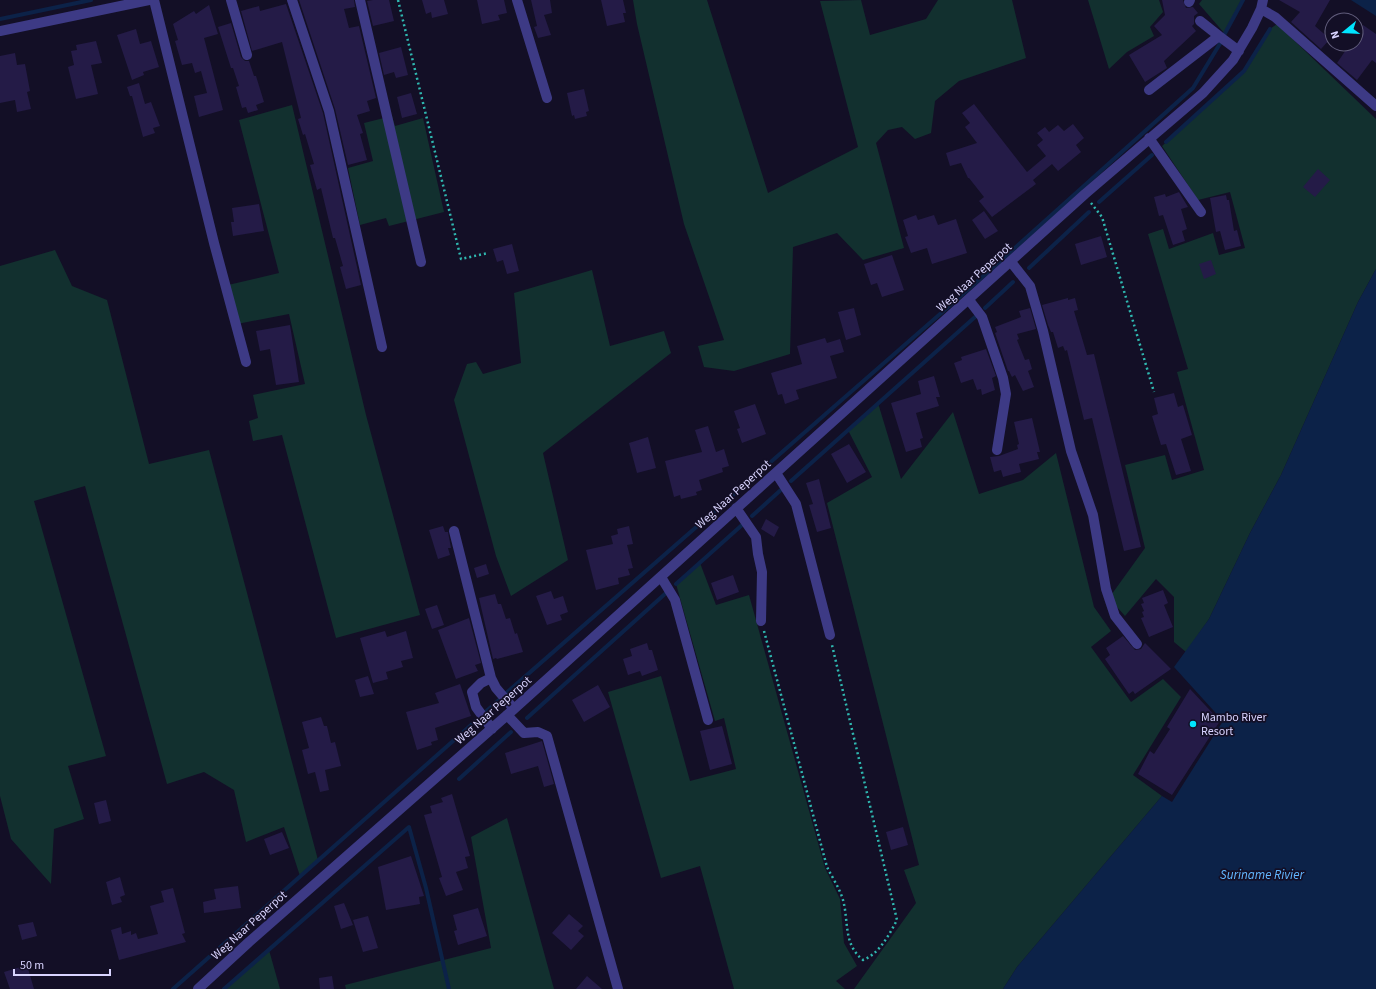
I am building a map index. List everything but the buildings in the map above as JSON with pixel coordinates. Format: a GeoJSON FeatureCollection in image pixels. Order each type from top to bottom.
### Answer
{"type":"FeatureCollection","features":[{"type":"Feature","properties":{"kind":"street"},"geometry":{"type":"LineString","coordinates":[[0,31],[149,0]]}},
{"type":"Feature","properties":{"kind":"street"},"geometry":{"type":"LineString","coordinates":[[154,0],[214,243],[246,362]]}},
{"type":"Feature","properties":{"kind":"street"},"geometry":{"type":"LineString","coordinates":[[231,0],[248,54]]}},
{"type":"Feature","properties":{"kind":"street"},"geometry":{"type":"LineString","coordinates":[[292,0],[329,111],[382,347]]}},
{"type":"Feature","properties":{"kind":"street"},"geometry":{"type":"LineString","coordinates":[[360,0],[421,262]]}},
{"type":"Feature","properties":{"kind":"street"},"geometry":{"type":"LineString","coordinates":[[517,0],[547,98]]}},
{"type":"Feature","properties":{"kind":"street"},"geometry":{"type":"LineString","coordinates":[[1262,4],[1376,106]]}},
{"type":"Feature","properties":{"kind":"street","name":"Weg Naar Peperpot"},"geometry":{"type":"LineString","coordinates":[[198,989],[249,942],[492,729],[1085,194],[1203,93],[1221,75],[1239,51],[1262,4]]}},
{"type":"Feature","properties":{"kind":"street"},"geometry":{"type":"LineString","coordinates":[[1200,21],[1239,51]]}},
{"type":"Feature","properties":{"kind":"street"},"geometry":{"type":"LineString","coordinates":[[1149,90],[1219,36]]}},
{"type":"Feature","properties":{"kind":"street"},"geometry":{"type":"LineString","coordinates":[[1149,138],[1201,212]]}},
{"type":"Feature","properties":{"kind":"street"},"geometry":{"type":"LineString","coordinates":[[1011,262],[1030,286],[1043,331],[1071,451],[1093,515],[1106,589],[1115,616],[1137,644]]}},
{"type":"Feature","properties":{"kind":"street"},"geometry":{"type":"LineString","coordinates":[[969,300],[982,317],[1003,378],[1006,394],[997,450]]}},
{"type":"Feature","properties":{"kind":"street"},"geometry":{"type":"LineString","coordinates":[[776,473],[796,504],[830,634]]}},
{"type":"Feature","properties":{"kind":"street"},"geometry":{"type":"LineString","coordinates":[[736,508],[751,527],[756,537],[762,572],[761,621]]}},
{"type":"Feature","properties":{"kind":"street"},"geometry":{"type":"LineString","coordinates":[[454,531],[491,678],[510,712],[524,733],[538,732],[547,736],[618,989]]}},
{"type":"Feature","properties":{"kind":"street"},"geometry":{"type":"LineString","coordinates":[[661,577],[675,600],[708,720]]}},
{"type":"Feature","properties":{"kind":"street"},"geometry":{"type":"LineString","coordinates":[[491,678],[481,683],[472,692],[476,707],[492,729]]}},
{"type":"Feature","properties":{"kind":"path"},"geometry":{"type":"LineString","coordinates":[[398,0],[461,260],[488,253]]}},
{"type":"Feature","properties":{"kind":"path"},"geometry":{"type":"LineString","coordinates":[[1085,194],[1102,218],[1154,392]]}},
{"type":"Feature","properties":{"kind":"path"},"geometry":{"type":"LineString","coordinates":[[761,621],[827,867],[843,900],[849,942],[856,955],[863,960],[870,957],[886,939],[897,920],[830,634]]}},
{"type":"Feature","properties":{"kind":"green space"},"geometry":{"type":"Polygon","coordinates":[[[633,0],[707,0],[768,193],[858,147],[820,1],[861,0],[870,35],[926,19],[938,0],[1012,0],[1026,58],[959,81],[935,101],[931,133],[915,139],[902,127],[888,130],[876,143],[904,248],[863,260],[837,233],[793,247],[790,354],[734,371],[704,367],[698,346],[724,340],[684,224],[637,24],[633,0]]]}},
{"type":"Feature","properties":{"kind":"green space"},"geometry":{"type":"Polygon","coordinates":[[[1088,0],[1159,0],[1163,12],[1150,27],[1154,36],[1127,52],[1109,69],[1088,0]]]}},
{"type":"Feature","properties":{"kind":"green space"},"geometry":{"type":"Polygon","coordinates":[[[1202,0],[1243,0],[1225,34],[1199,4],[1202,0]]]}},
{"type":"Feature","properties":{"kind":"green space"},"geometry":{"type":"Polygon","coordinates":[[[1277,24],[1376,119],[1376,269],[1358,302],[1281,475],[1250,533],[1209,619],[1186,652],[1174,642],[1174,597],[1156,579],[1125,616],[1109,598],[1145,548],[1125,465],[1165,455],[1172,480],[1204,470],[1177,372],[1188,369],[1148,234],[1163,229],[1169,249],[1213,233],[1219,255],[1245,248],[1230,192],[1198,200],[1162,146],[1244,71],[1270,29],[1277,24]]]}},
{"type":"Feature","properties":{"kind":"green space"},"geometry":{"type":"Polygon","coordinates":[[[292,105],[366,415],[420,615],[336,638],[282,435],[253,441],[249,421],[258,418],[253,395],[305,384],[289,314],[237,324],[228,285],[279,273],[239,120],[292,105]]]}},
{"type":"Feature","properties":{"kind":"green space"},"geometry":{"type":"Polygon","coordinates":[[[392,116],[395,126],[423,118],[444,212],[389,226],[386,218],[360,225],[348,168],[373,161],[364,123],[392,116]]]}},
{"type":"Feature","properties":{"kind":"green space"},"geometry":{"type":"Polygon","coordinates":[[[55,250],[72,286],[107,300],[149,464],[209,450],[318,860],[300,876],[284,827],[246,842],[234,790],[204,772],[167,784],[85,486],[34,501],[106,756],[68,766],[84,819],[54,829],[51,884],[11,839],[0,796],[0,266],[55,250]]]}},
{"type":"Feature","properties":{"kind":"green space"},"geometry":{"type":"Polygon","coordinates":[[[592,270],[610,346],[664,331],[671,353],[543,453],[568,560],[511,596],[496,556],[454,400],[467,364],[476,362],[483,374],[521,363],[514,293],[592,270]]]}},
{"type":"Feature","properties":{"kind":"green space"},"geometry":{"type":"Polygon","coordinates":[[[878,403],[901,479],[953,412],[979,494],[1023,480],[1056,453],[1094,607],[1111,631],[1091,647],[1131,702],[1163,679],[1181,697],[1133,775],[1162,796],[1017,967],[1003,989],[854,989],[916,903],[904,870],[919,865],[827,503],[872,477],[848,430],[878,403]]]}},
{"type":"Feature","properties":{"kind":"green space"},"geometry":{"type":"Polygon","coordinates":[[[700,563],[716,605],[749,595],[825,868],[840,899],[844,943],[857,966],[836,981],[845,989],[734,989],[700,866],[661,878],[608,692],[661,676],[690,781],[736,769],[724,718],[715,721],[676,584],[700,563]]]}},
{"type":"Feature","properties":{"kind":"green space"},"geometry":{"type":"Polygon","coordinates":[[[507,818],[554,989],[346,989],[345,985],[491,948],[471,837],[507,818]]]}},
{"type":"Feature","properties":{"kind":"green space"},"geometry":{"type":"Polygon","coordinates":[[[269,950],[280,989],[224,989],[269,950]]]}},
{"type":"Feature","properties":{"kind":"water"},"geometry":{"type":"Polygon","coordinates":[[[1351,0],[1376,0],[1376,16],[1351,0]]]}},
{"type":"Feature","properties":{"kind":"water","name":"Suriname Rivier"},"geometry":{"type":"Polygon","coordinates":[[[1376,269],[1376,989],[1003,989],[1017,967],[1162,796],[1172,802],[1223,721],[1174,667],[1209,619],[1250,533],[1281,475],[1358,302],[1376,269]]]}},
{"type":"Feature","properties":{"kind":"waterway"},"geometry":{"type":"LineString","coordinates":[[0,19],[91,0]]}},
{"type":"Feature","properties":{"kind":"waterway"},"geometry":{"type":"LineString","coordinates":[[1223,37],[1243,0]]}},
{"type":"Feature","properties":{"kind":"waterway"},"geometry":{"type":"LineString","coordinates":[[1166,142],[1244,71],[1270,29]]}},
{"type":"Feature","properties":{"kind":"waterway"},"geometry":{"type":"LineString","coordinates":[[504,695],[987,273],[1193,88],[1221,42]]}},
{"type":"Feature","properties":{"kind":"waterway"},"geometry":{"type":"LineString","coordinates":[[1099,202],[1152,155]]}},
{"type":"Feature","properties":{"kind":"waterway"},"geometry":{"type":"LineString","coordinates":[[1029,268],[1089,212]]}},
{"type":"Feature","properties":{"kind":"waterway"},"geometry":{"type":"LineString","coordinates":[[985,308],[1013,282]]}},
{"type":"Feature","properties":{"kind":"waterway"},"geometry":{"type":"LineString","coordinates":[[791,481],[975,317]]}},
{"type":"Feature","properties":{"kind":"waterway"},"geometry":{"type":"LineString","coordinates":[[752,516],[783,488]]}},
{"type":"Feature","properties":{"kind":"waterway"},"geometry":{"type":"LineString","coordinates":[[676,584],[742,525]]}},
{"type":"Feature","properties":{"kind":"waterway"},"geometry":{"type":"LineString","coordinates":[[527,718],[666,593]]}},
{"type":"Feature","properties":{"kind":"waterway"},"geometry":{"type":"LineString","coordinates":[[483,714],[499,700]]}},
{"type":"Feature","properties":{"kind":"waterway"},"geometry":{"type":"LineString","coordinates":[[173,989],[479,718]]}},
{"type":"Feature","properties":{"kind":"waterway"},"geometry":{"type":"LineString","coordinates":[[459,779],[511,732]]}},
{"type":"Feature","properties":{"kind":"waterway"},"geometry":{"type":"LineString","coordinates":[[224,989],[409,827],[426,888],[449,989]]}},
{"type":"Feature","properties":{"kind":"place","name":"Mambo River Resort"},"geometry":{"type":"Point","coordinates":[1193,724]}}]}
